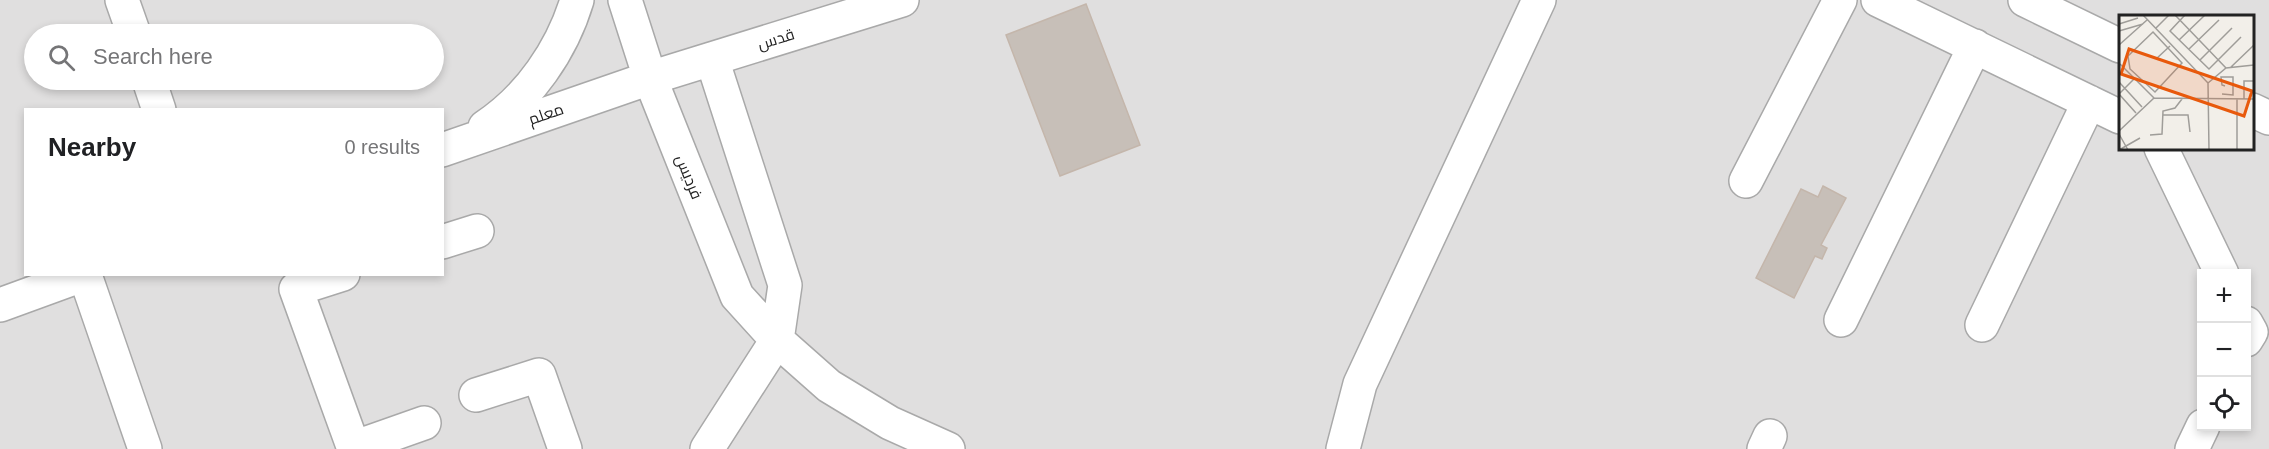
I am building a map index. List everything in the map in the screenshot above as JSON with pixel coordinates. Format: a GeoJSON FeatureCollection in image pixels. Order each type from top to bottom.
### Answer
{"type":"FeatureCollection","features":[{"type":"Feature","properties":{"kind":"street"},"geometry":{"type":"LineString","coordinates":[[122,0],[130,24]]}},
{"type":"Feature","properties":{"kind":"street"},"geometry":{"type":"LineString","coordinates":[[452,147],[506,111],[537,80],[572,17],[577,0]]}},
{"type":"Feature","properties":{"kind":"street","name":"فردیس"},"geometry":{"type":"LineString","coordinates":[[625,0],[650,78],[737,296],[777,340],[829,386],[866,410],[948,449]]}},
{"type":"Feature","properties":{"kind":"street","name":"قدس"},"geometry":{"type":"LineString","coordinates":[[650,78],[902,0]]}},
{"type":"Feature","properties":{"kind":"street"},"geometry":{"type":"LineString","coordinates":[[1343,449],[1360,384],[1539,0]]}},
{"type":"Feature","properties":{"kind":"street"},"geometry":{"type":"LineString","coordinates":[[1746,181],[1840,0]]}},
{"type":"Feature","properties":{"kind":"street"},"geometry":{"type":"LineString","coordinates":[[1878,0],[2119,116]]}},
{"type":"Feature","properties":{"kind":"street"},"geometry":{"type":"LineString","coordinates":[[2025,0],[2119,45]]}},
{"type":"Feature","properties":{"kind":"street"},"geometry":{"type":"LineString","coordinates":[[1841,320],[1975,46]]}},
{"type":"Feature","properties":{"kind":"street"},"geometry":{"type":"LineString","coordinates":[[707,449],[777,340],[785,285],[712,59]]}},
{"type":"Feature","properties":{"kind":"street","name":"معلم"},"geometry":{"type":"LineString","coordinates":[[452,147],[650,78]]}},
{"type":"Feature","properties":{"kind":"street"},"geometry":{"type":"LineString","coordinates":[[152,90],[158,108]]}},
{"type":"Feature","properties":{"kind":"street"},"geometry":{"type":"LineString","coordinates":[[1982,325],[2089,102]]}},
{"type":"Feature","properties":{"kind":"street"},"geometry":{"type":"LineString","coordinates":[[2254,110],[2269,118]]}},
{"type":"Feature","properties":{"kind":"street"},"geometry":{"type":"LineString","coordinates":[[2162,150],[2220,269]]}},
{"type":"Feature","properties":{"kind":"street"},"geometry":{"type":"LineString","coordinates":[[444,241],[477,231]]}},
{"type":"Feature","properties":{"kind":"street"},"geometry":{"type":"LineString","coordinates":[[0,305],[82,276]]}},
{"type":"Feature","properties":{"kind":"street"},"geometry":{"type":"LineString","coordinates":[[85,276],[134,446]]}},
{"type":"Feature","properties":{"kind":"street"},"geometry":{"type":"LineString","coordinates":[[332,276],[296,289],[354,448],[424,423]]}},
{"type":"Feature","properties":{"kind":"street"},"geometry":{"type":"LineString","coordinates":[[476,395],[539,375],[565,449]]}},
{"type":"Feature","properties":{"kind":"street"},"geometry":{"type":"LineString","coordinates":[[2192,449],[2201,431]]}},
{"type":"Feature","properties":{"kind":"shaded area"},"geometry":{"type":"Polygon","coordinates":[[[0,0],[2269,0],[2269,449],[0,449],[0,0]]]}},
{"type":"Feature","properties":{"kind":"building"},"geometry":{"type":"Polygon","coordinates":[[[1086,4],[1140,145],[1060,176],[1006,35],[1086,4]]]}},
{"type":"Feature","properties":{"kind":"building"},"geometry":{"type":"Polygon","coordinates":[[[1823,186],[1846,198],[1821,245],[1827,248],[1822,259],[1815,256],[1794,298],[1756,278],[1801,189],[1818,197],[1823,186]]]}}]}
